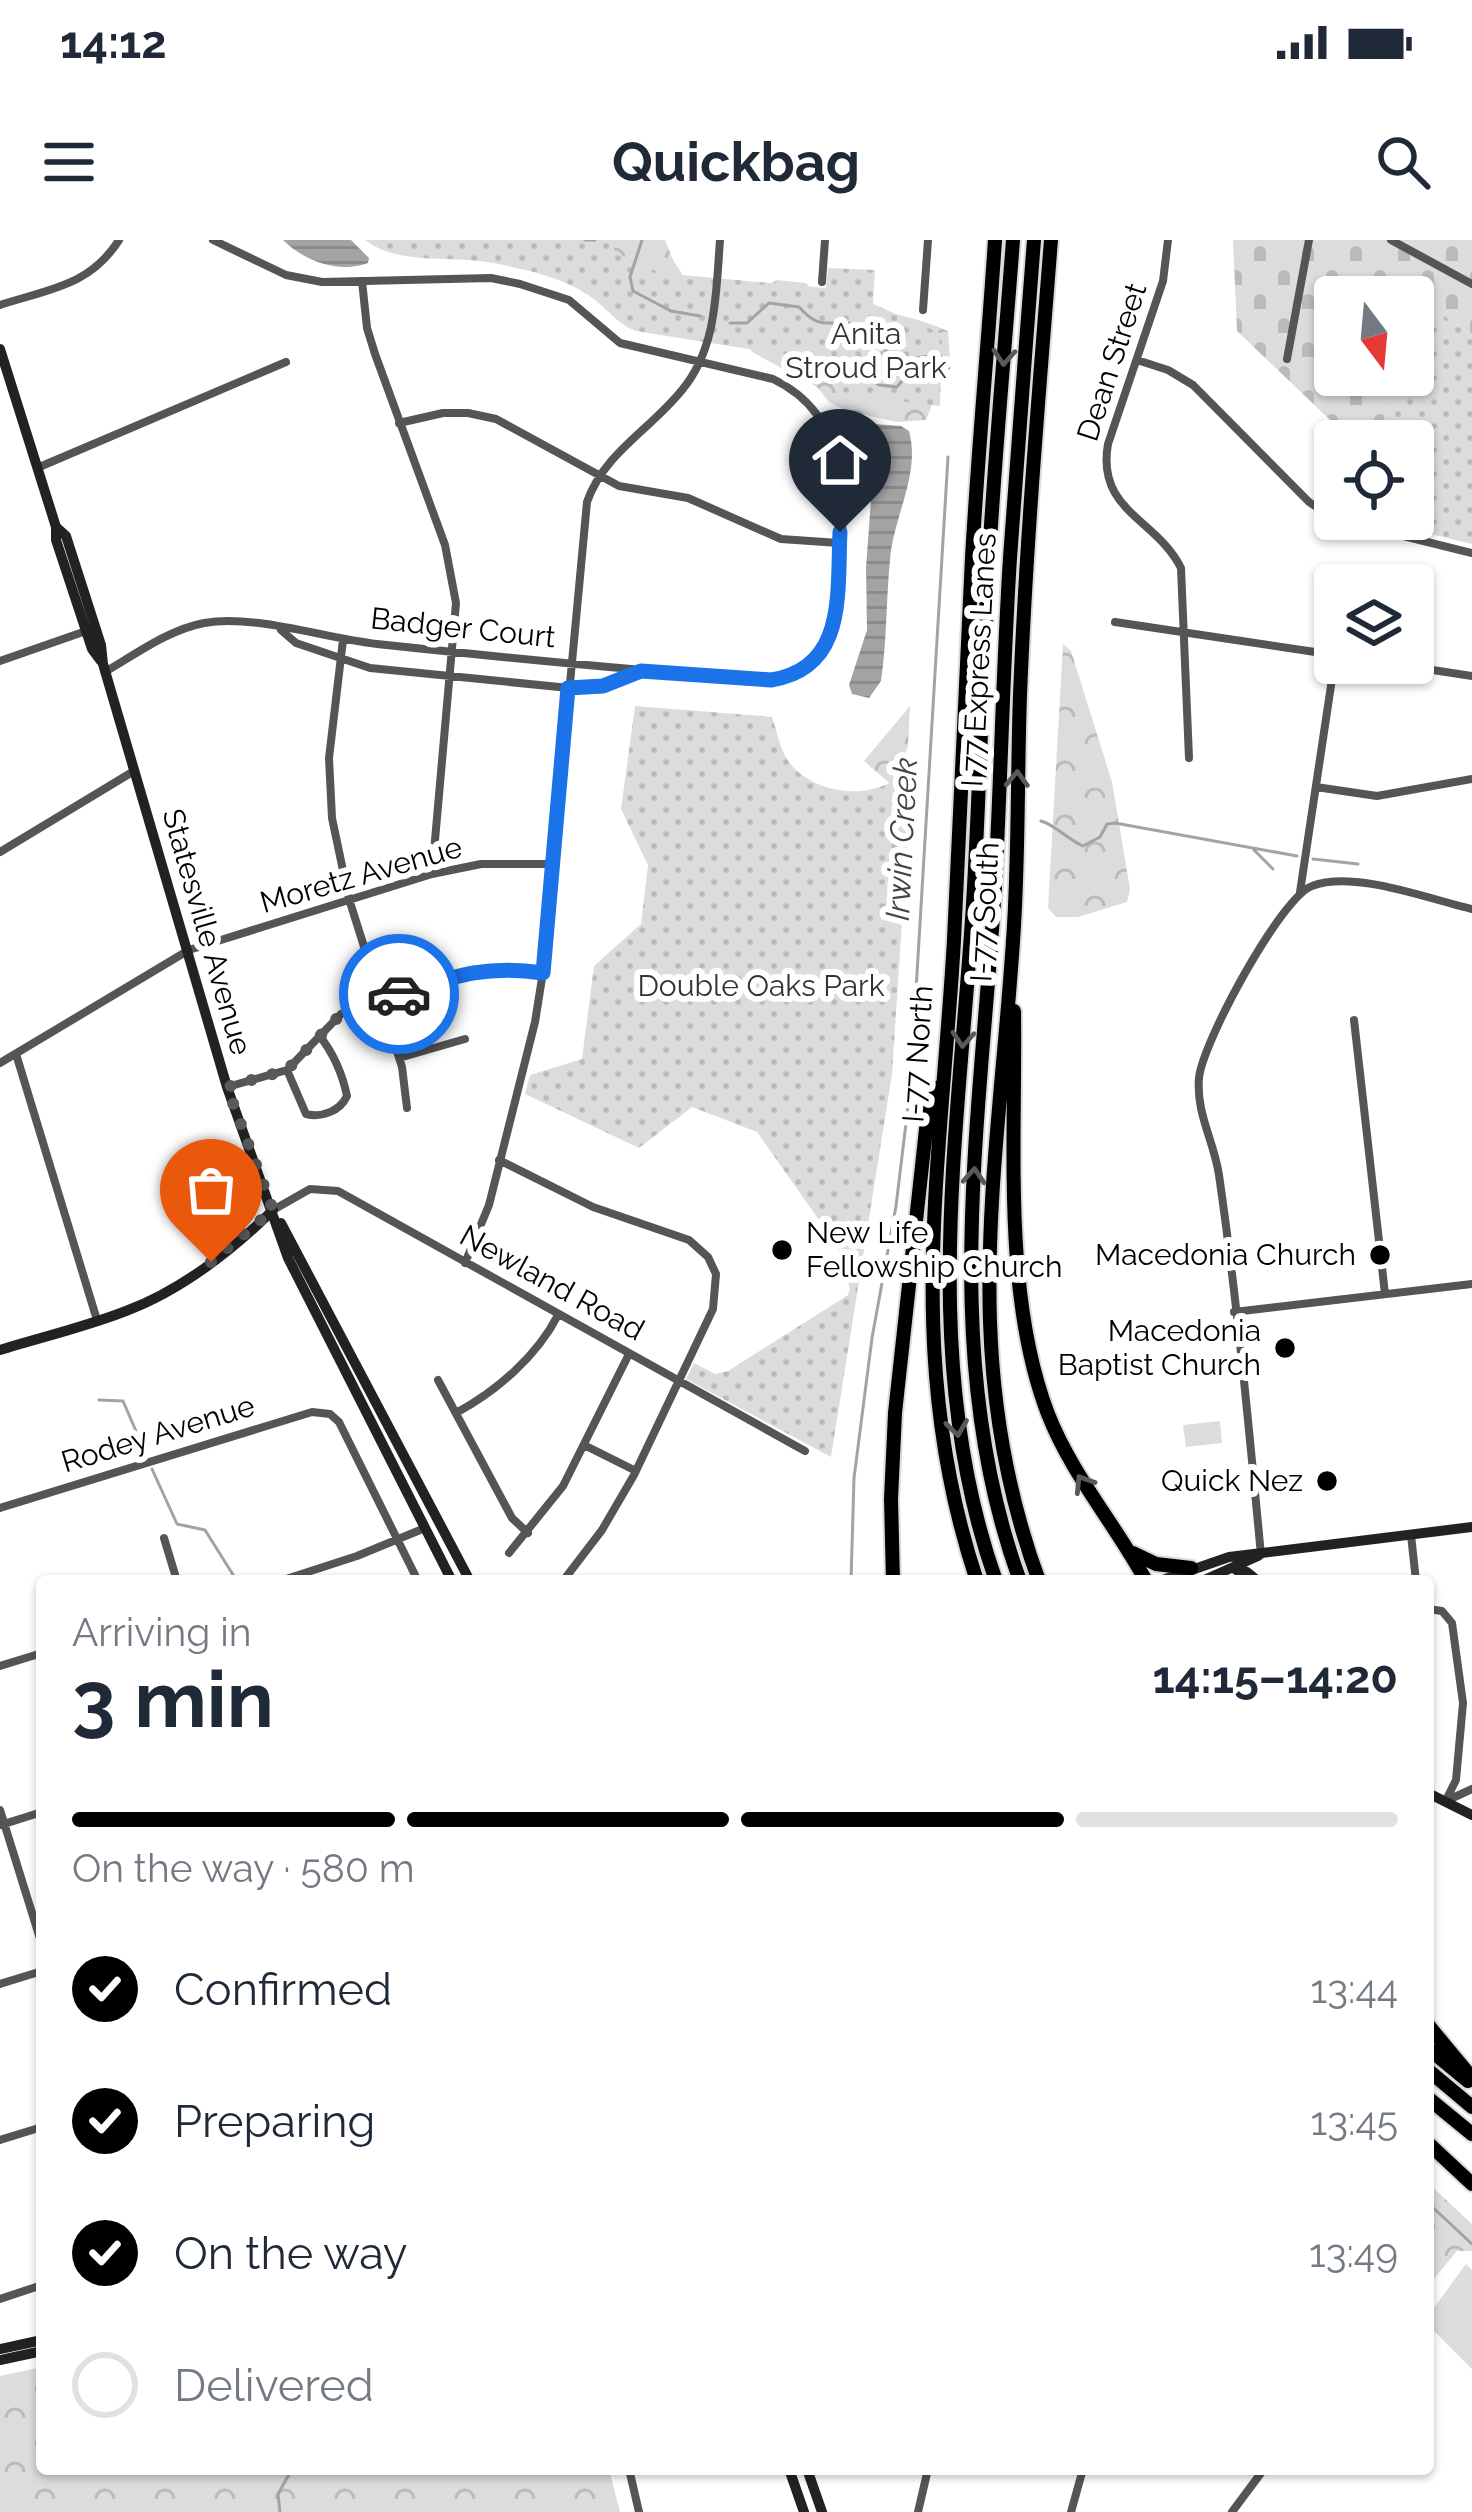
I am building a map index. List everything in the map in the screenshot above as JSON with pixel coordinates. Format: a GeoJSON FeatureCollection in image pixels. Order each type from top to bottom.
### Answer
{"type":"FeatureCollection","features":[{"type":"Feature","properties":{"kind":"highway","name":"I-77 North"},"geometry":{"type":"LineString","coordinates":[[975,1575],[944,1454],[932,1349],[932,1224],[995,240]]}},
{"type":"Feature","properties":{"kind":"highway","name":"I 77 Express Lanes"},"geometry":{"type":"LineString","coordinates":[[993,1575],[961,1451],[951,1374],[948,1291],[989,556],[1013,240]]}},
{"type":"Feature","properties":{"kind":"highway","name":"I 77 Express Lanes"},"geometry":{"type":"LineString","coordinates":[[1018,1575],[1000,1522],[979,1422],[969,1259],[995,880],[1010,558],[1034,240]]}},
{"type":"Feature","properties":{"kind":"highway","name":"I-77 South"},"geometry":{"type":"LineString","coordinates":[[1037,1575],[1000,1444],[987,1319],[990,1192],[1014,938],[1022,667],[1051,240]]}},
{"type":"Feature","properties":{"kind":"highway"},"geometry":{"type":"LineString","coordinates":[[1014,938],[1023,1318],[1056,1431],[1078,1476],[1142,1575]]}},
{"type":"Feature","properties":{"kind":"highway"},"geometry":{"type":"LineString","coordinates":[[893,1575],[895,1426],[915,1214],[928,1111],[944,1077]]}},
{"type":"Feature","properties":{"kind":"highway"},"geometry":{"type":"LineString","coordinates":[[1127,1549],[1156,1564],[1191,1568]]}},
{"type":"Feature","properties":{"kind":"highway"},"geometry":{"type":"LineString","coordinates":[[1434,2032],[1472,2081]]}},
{"type":"Feature","properties":{"kind":"highway"},"geometry":{"type":"LineString","coordinates":[[1434,2052],[1472,2081]]}},
{"type":"Feature","properties":{"kind":"highway"},"geometry":{"type":"LineString","coordinates":[[1434,2075],[1472,2107]]}},
{"type":"Feature","properties":{"kind":"highway"},"geometry":{"type":"LineString","coordinates":[[1434,2103],[1472,2134]]}},
{"type":"Feature","properties":{"kind":"highway"},"geometry":{"type":"LineString","coordinates":[[1434,2149],[1472,2184]]}},
{"type":"Feature","properties":{"kind":"main road","name":"Statesville Avenue"},"geometry":{"type":"LineString","coordinates":[[0,349],[56,527],[56,540],[86,631],[104,668]]}},
{"type":"Feature","properties":{"kind":"main road","name":"Statesville Avenue"},"geometry":{"type":"LineString","coordinates":[[56,527],[66,536],[101,646],[227,1087],[288,1258],[449,1575]]}},
{"type":"Feature","properties":{"kind":"main road","name":"Statesville Avenue"},"geometry":{"type":"LineString","coordinates":[[273,1210],[296,1245],[467,1575]]}},
{"type":"Feature","properties":{"kind":"main road"},"geometry":{"type":"LineString","coordinates":[[0,1350],[127,1311],[178,1284],[273,1210]]}},
{"type":"Feature","properties":{"kind":"main road"},"geometry":{"type":"LineString","coordinates":[[1174,1575],[1228,1557],[1472,1527]]}},
{"type":"Feature","properties":{"kind":"main road"},"geometry":{"type":"LineString","coordinates":[[1218,1575],[1261,1555]]}},
{"type":"Feature","properties":{"kind":"main road"},"geometry":{"type":"LineString","coordinates":[[1261,1555],[1261,1575]]}},
{"type":"Feature","properties":{"kind":"main road"},"geometry":{"type":"LineString","coordinates":[[1232,1570],[1252,1575]]}},
{"type":"Feature","properties":{"kind":"main road"},"geometry":{"type":"LineString","coordinates":[[1434,1796],[1472,1815]]}},
{"type":"Feature","properties":{"kind":"main road"},"geometry":{"type":"LineString","coordinates":[[0,2349],[36,2341]]}},
{"type":"Feature","properties":{"kind":"main road"},"geometry":{"type":"LineString","coordinates":[[0,2360],[36,2352]]}},
{"type":"Feature","properties":{"kind":"main road"},"geometry":{"type":"LineString","coordinates":[[791,2475],[804,2512]]}},
{"type":"Feature","properties":{"kind":"main road"},"geometry":{"type":"LineString","coordinates":[[809,2475],[822,2512]]}},
{"type":"Feature","properties":{"kind":"street"},"geometry":{"type":"LineString","coordinates":[[0,305],[86,276],[100,267],[119,240]]}},
{"type":"Feature","properties":{"kind":"street"},"geometry":{"type":"LineString","coordinates":[[213,240],[286,275],[322,282],[491,278],[520,284],[569,300],[620,343],[773,379],[807,400],[831,432],[843,476],[839,543],[781,539],[688,498],[636,491],[496,419],[469,412],[442,413],[399,423]]}},
{"type":"Feature","properties":{"kind":"street"},"geometry":{"type":"LineString","coordinates":[[465,1263],[485,1217],[543,973],[587,502],[597,474],[680,392],[700,362],[712,326],[720,240]]}},
{"type":"Feature","properties":{"kind":"street"},"geometry":{"type":"LineString","coordinates":[[822,282],[825,240]]}},
{"type":"Feature","properties":{"kind":"street"},"geometry":{"type":"LineString","coordinates":[[922,310],[928,240]]}},
{"type":"Feature","properties":{"kind":"street","name":"Dean Street"},"geometry":{"type":"LineString","coordinates":[[1168,240],[1163,280],[1108,444],[1106,470],[1119,501],[1173,554],[1181,568],[1189,758]]}},
{"type":"Feature","properties":{"kind":"street"},"geometry":{"type":"LineString","coordinates":[[1287,359],[1309,240]]}},
{"type":"Feature","properties":{"kind":"street"},"geometry":{"type":"LineString","coordinates":[[1391,240],[1472,284]]}},
{"type":"Feature","properties":{"kind":"street"},"geometry":{"type":"LineString","coordinates":[[362,281],[367,328],[452,574],[456,603],[432,874]]}},
{"type":"Feature","properties":{"kind":"street"},"geometry":{"type":"LineString","coordinates":[[1137,360],[1193,385],[1314,505]]}},
{"type":"Feature","properties":{"kind":"street"},"geometry":{"type":"LineString","coordinates":[[38,468],[286,362]]}},
{"type":"Feature","properties":{"kind":"street"},"geometry":{"type":"LineString","coordinates":[[1420,540],[1472,553]]}},
{"type":"Feature","properties":{"kind":"street","name":"Badger Court"},"geometry":{"type":"LineString","coordinates":[[104,668],[207,623],[253,621],[343,640],[771,680],[793,676],[823,654],[832,632],[839,543]]}},
{"type":"Feature","properties":{"kind":"street"},"geometry":{"type":"LineString","coordinates":[[1115,622],[1314,654]]}},
{"type":"Feature","properties":{"kind":"street","name":"Badger Court"},"geometry":{"type":"LineString","coordinates":[[280,629],[296,643],[367,668],[568,688],[603,686],[641,671]]}},
{"type":"Feature","properties":{"kind":"street"},"geometry":{"type":"LineString","coordinates":[[0,661],[86,631]]}},
{"type":"Feature","properties":{"kind":"street"},"geometry":{"type":"LineString","coordinates":[[343,640],[329,784],[349,899],[399,1058],[407,1108]]}},
{"type":"Feature","properties":{"kind":"street"},"geometry":{"type":"LineString","coordinates":[[1434,670],[1472,676]]}},
{"type":"Feature","properties":{"kind":"street"},"geometry":{"type":"LineString","coordinates":[[1261,1555],[1218,1166],[1200,1112],[1201,1065],[1210,1037],[1238,987],[1300,892],[1331,684]]}},
{"type":"Feature","properties":{"kind":"street"},"geometry":{"type":"LineString","coordinates":[[0,851],[134,771]]}},
{"type":"Feature","properties":{"kind":"street"},"geometry":{"type":"LineString","coordinates":[[1316,788],[1377,796],[1472,779]]}},
{"type":"Feature","properties":{"kind":"street","name":"Moretz Avenue"},"geometry":{"type":"LineString","coordinates":[[0,1064],[190,950],[432,874],[481,864],[554,864]]}},
{"type":"Feature","properties":{"kind":"street"},"geometry":{"type":"LineString","coordinates":[[1300,892],[1325,882],[1359,882],[1472,909]]}},
{"type":"Feature","properties":{"kind":"street"},"geometry":{"type":"LineString","coordinates":[[227,1087],[287,1070],[341,1014],[476,970],[543,973]]}},
{"type":"Feature","properties":{"kind":"street"},"geometry":{"type":"LineString","coordinates":[[1354,1020],[1384,1294]]}},
{"type":"Feature","properties":{"kind":"street"},"geometry":{"type":"LineString","coordinates":[[287,1070],[306,1114],[322,1115],[341,1106],[347,1096],[343,1076],[319,1035]]}},
{"type":"Feature","properties":{"kind":"street"},"geometry":{"type":"LineString","coordinates":[[399,1058],[465,1039]]}},
{"type":"Feature","properties":{"kind":"street"},"geometry":{"type":"LineString","coordinates":[[16,1054],[97,1320]]}},
{"type":"Feature","properties":{"kind":"street"},"geometry":{"type":"LineString","coordinates":[[500,1160],[593,1207],[689,1240],[708,1257],[716,1274],[716,1297],[636,1471],[602,1530],[568,1575]]}},
{"type":"Feature","properties":{"kind":"street","name":"Newland Road"},"geometry":{"type":"LineString","coordinates":[[273,1210],[316,1187],[338,1191],[805,1451]]}},
{"type":"Feature","properties":{"kind":"street"},"geometry":{"type":"LineString","coordinates":[[1234,1312],[1472,1284]]}},
{"type":"Feature","properties":{"kind":"street"},"geometry":{"type":"LineString","coordinates":[[456,1413],[544,1344],[558,1315]]}},
{"type":"Feature","properties":{"kind":"street"},"geometry":{"type":"LineString","coordinates":[[509,1553],[562,1486],[629,1354]]}},
{"type":"Feature","properties":{"kind":"street"},"geometry":{"type":"LineString","coordinates":[[438,1380],[512,1518],[528,1533]]}},
{"type":"Feature","properties":{"kind":"street","name":"Rodey Avenue"},"geometry":{"type":"LineString","coordinates":[[0,1508],[312,1412],[330,1414],[339,1422],[398,1539]]}},
{"type":"Feature","properties":{"kind":"street"},"geometry":{"type":"LineString","coordinates":[[584,1445],[636,1471]]}},
{"type":"Feature","properties":{"kind":"street"},"geometry":{"type":"LineString","coordinates":[[297,1575],[426,1527]]}},
{"type":"Feature","properties":{"kind":"street"},"geometry":{"type":"LineString","coordinates":[[1410,1534],[1415,1575]]}},
{"type":"Feature","properties":{"kind":"street"},"geometry":{"type":"LineString","coordinates":[[164,1538],[176,1575]]}},
{"type":"Feature","properties":{"kind":"street"},"geometry":{"type":"LineString","coordinates":[[398,1539],[415,1575]]}},
{"type":"Feature","properties":{"kind":"street"},"geometry":{"type":"LineString","coordinates":[[1434,1610],[1442,1611],[1451,1622],[1462,1703],[1456,1780],[1444,1802]]}},
{"type":"Feature","properties":{"kind":"street"},"geometry":{"type":"LineString","coordinates":[[0,1666],[36,1655]]}},
{"type":"Feature","properties":{"kind":"street"},"geometry":{"type":"LineString","coordinates":[[1444,1802],[1472,1789]]}},
{"type":"Feature","properties":{"kind":"street"},"geometry":{"type":"LineString","coordinates":[[0,1810],[36,1927]]}},
{"type":"Feature","properties":{"kind":"street"},"geometry":{"type":"LineString","coordinates":[[2,1824],[36,1813]]}},
{"type":"Feature","properties":{"kind":"street"},"geometry":{"type":"LineString","coordinates":[[0,1984],[36,1973]]}},
{"type":"Feature","properties":{"kind":"street"},"geometry":{"type":"LineString","coordinates":[[0,2140],[36,2129]]}},
{"type":"Feature","properties":{"kind":"street"},"geometry":{"type":"LineString","coordinates":[[0,2299],[36,2287]]}},
{"type":"Feature","properties":{"kind":"street"},"geometry":{"type":"LineString","coordinates":[[630,2475],[639,2512]]}},
{"type":"Feature","properties":{"kind":"street"},"geometry":{"type":"LineString","coordinates":[[918,2512],[927,2475]]}},
{"type":"Feature","properties":{"kind":"street"},"geometry":{"type":"LineString","coordinates":[[1071,2512],[1082,2475]]}},
{"type":"Feature","properties":{"kind":"street"},"geometry":{"type":"LineString","coordinates":[[1232,2512],[1260,2475]]}},
{"type":"Feature","properties":{"kind":"green space","name":"Anita Stroud Park"},"geometry":{"type":"Polygon","coordinates":[[[365,240],[615,240],[614,252],[660,273],[826,288],[828,268],[875,270],[873,304],[942,334],[940,406],[847,395],[793,356],[636,331],[581,290],[544,275],[477,261],[410,257],[365,240]]]}},
{"type":"Feature","properties":{"kind":"green space"},"geometry":{"type":"Polygon","coordinates":[[[602,240],[665,240],[699,300],[680,324],[602,240]]]}},
{"type":"Feature","properties":{"kind":"green space"},"geometry":{"type":"Polygon","coordinates":[[[1233,240],[1472,240],[1472,335],[1434,309],[1434,276],[1314,276],[1314,396],[1390,396],[1384,420],[1330,420],[1237,331],[1233,240]]]}},
{"type":"Feature","properties":{"kind":"green space"},"geometry":{"type":"Polygon","coordinates":[[[776,280],[806,283],[831,311],[891,314],[948,331],[950,359],[926,420],[896,422],[844,410],[829,402],[817,387],[752,352],[747,343],[750,302],[776,280]]]}},
{"type":"Feature","properties":{"kind":"green space"},"geometry":{"type":"Polygon","coordinates":[[[1434,309],[1472,335],[1472,544],[1434,535],[1434,420],[1384,420],[1390,396],[1434,396],[1434,309]]]}},
{"type":"Feature","properties":{"kind":"green space"},"geometry":{"type":"Polygon","coordinates":[[[1063,644],[1071,651],[1112,782],[1130,889],[1127,902],[1078,917],[1056,917],[1048,908],[1063,644]]]}},
{"type":"Feature","properties":{"kind":"green space","name":"Double Oaks Park"},"geometry":{"type":"Polygon","coordinates":[[[635,706],[772,717],[789,762],[802,775],[836,789],[873,789],[890,783],[913,756],[892,1074],[831,1457],[686,1379],[694,1363],[715,1374],[728,1371],[848,1295],[850,1289],[838,1247],[757,1132],[692,1107],[639,1148],[525,1094],[530,1075],[582,1059],[594,966],[641,924],[648,865],[621,809],[635,706]]]}},
{"type":"Feature","properties":{"kind":"green space"},"geometry":{"type":"Polygon","coordinates":[[[910,706],[908,746],[894,787],[864,761],[910,706]]]}},
{"type":"Feature","properties":{"kind":"green space"},"geometry":{"type":"Polygon","coordinates":[[[1220,1421],[1222,1443],[1186,1447],[1183,1425],[1220,1421]]]}},
{"type":"Feature","properties":{"kind":"green space"},"geometry":{"type":"Polygon","coordinates":[[[1434,2189],[1472,2224],[1472,2251],[1457,2251],[1434,2279],[1434,2189]]]}},
{"type":"Feature","properties":{"kind":"green space"},"geometry":{"type":"Polygon","coordinates":[[[1466,2264],[1472,2270],[1472,2369],[1434,2331],[1434,2308],[1466,2264]]]}},
{"type":"Feature","properties":{"kind":"green space"},"geometry":{"type":"Polygon","coordinates":[[[36,2368],[36,2475],[611,2475],[620,2512],[0,2512],[0,2376],[36,2368]]]}},
{"type":"Feature","properties":{"kind":"shaded area"},"geometry":{"type":"Polygon","coordinates":[[[283,240],[351,240],[369,258],[368,263],[323,264],[283,240]]]}},
{"type":"Feature","properties":{"kind":"shaded area"},"geometry":{"type":"Polygon","coordinates":[[[874,424],[909,431],[912,463],[892,544],[881,681],[869,698],[852,694],[849,685],[867,630],[870,431],[874,424]]]}},
{"type":"Feature","properties":{"kind":"waterway"},"geometry":{"type":"LineString","coordinates":[[585,240],[595,240]]}},
{"type":"Feature","properties":{"kind":"waterway"},"geometry":{"type":"LineString","coordinates":[[642,240],[630,277],[633,291],[671,311],[700,316]]}},
{"type":"Feature","properties":{"kind":"waterway"},"geometry":{"type":"LineString","coordinates":[[730,323],[747,323],[769,303],[799,307],[814,320],[869,330],[890,355],[939,354],[949,368]]}},
{"type":"Feature","properties":{"kind":"waterway"},"geometry":{"type":"LineString","coordinates":[[858,371],[879,385],[897,387],[917,362]]}},
{"type":"Feature","properties":{"kind":"waterway","name":"Irwin Creek"},"geometry":{"type":"LineString","coordinates":[[851,1575],[854,1478],[910,1090],[948,457]]}},
{"type":"Feature","properties":{"kind":"waterway"},"geometry":{"type":"LineString","coordinates":[[1041,821],[1083,846],[1100,837],[1107,824],[1115,823],[1297,856]]}},
{"type":"Feature","properties":{"kind":"waterway"},"geometry":{"type":"LineString","coordinates":[[1254,850],[1273,869]]}},
{"type":"Feature","properties":{"kind":"waterway"},"geometry":{"type":"LineString","coordinates":[[1313,859],[1358,864]]}},
{"type":"Feature","properties":{"kind":"waterway"},"geometry":{"type":"LineString","coordinates":[[99,1400],[123,1401],[146,1454]]}},
{"type":"Feature","properties":{"kind":"waterway"},"geometry":{"type":"LineString","coordinates":[[152,1469],[177,1524],[205,1530],[233,1575]]}},
{"type":"Feature","properties":{"kind":"waterway"},"geometry":{"type":"LineString","coordinates":[[1434,2209],[1472,2244]]}},
{"type":"Feature","properties":{"kind":"waterway","name":"Irwin Creek"},"geometry":{"type":"LineString","coordinates":[[280,2512],[278,2494],[289,2475]]}},
{"type":"Feature","properties":{"kind":"way so far"},"geometry":{"type":"LineString","coordinates":[[211,1262],[273,1210],[227,1087],[287,1070],[341,1014],[399,994]]}},
{"type":"Feature","properties":{"kind":"place","name":"New Life Fellowship Church"},"geometry":{"type":"Point","coordinates":[782,1250]}},
{"type":"Feature","properties":{"kind":"place","name":"Macedonia Church"},"geometry":{"type":"Point","coordinates":[1380,1255]}},
{"type":"Feature","properties":{"kind":"place","name":"Macedonia Baptist Church"},"geometry":{"type":"Point","coordinates":[1285,1348]}},
{"type":"Feature","properties":{"kind":"place","name":"Quick Nez"},"geometry":{"type":"Point","coordinates":[1327,1481]}},
{"type":"Feature","properties":{"kind":"route"},"geometry":{"type":"LineString","coordinates":[[399,994],[476,970],[543,973],[568,688],[603,686],[641,671],[771,680],[793,676],[823,654],[832,632],[840,532]]}}]}
